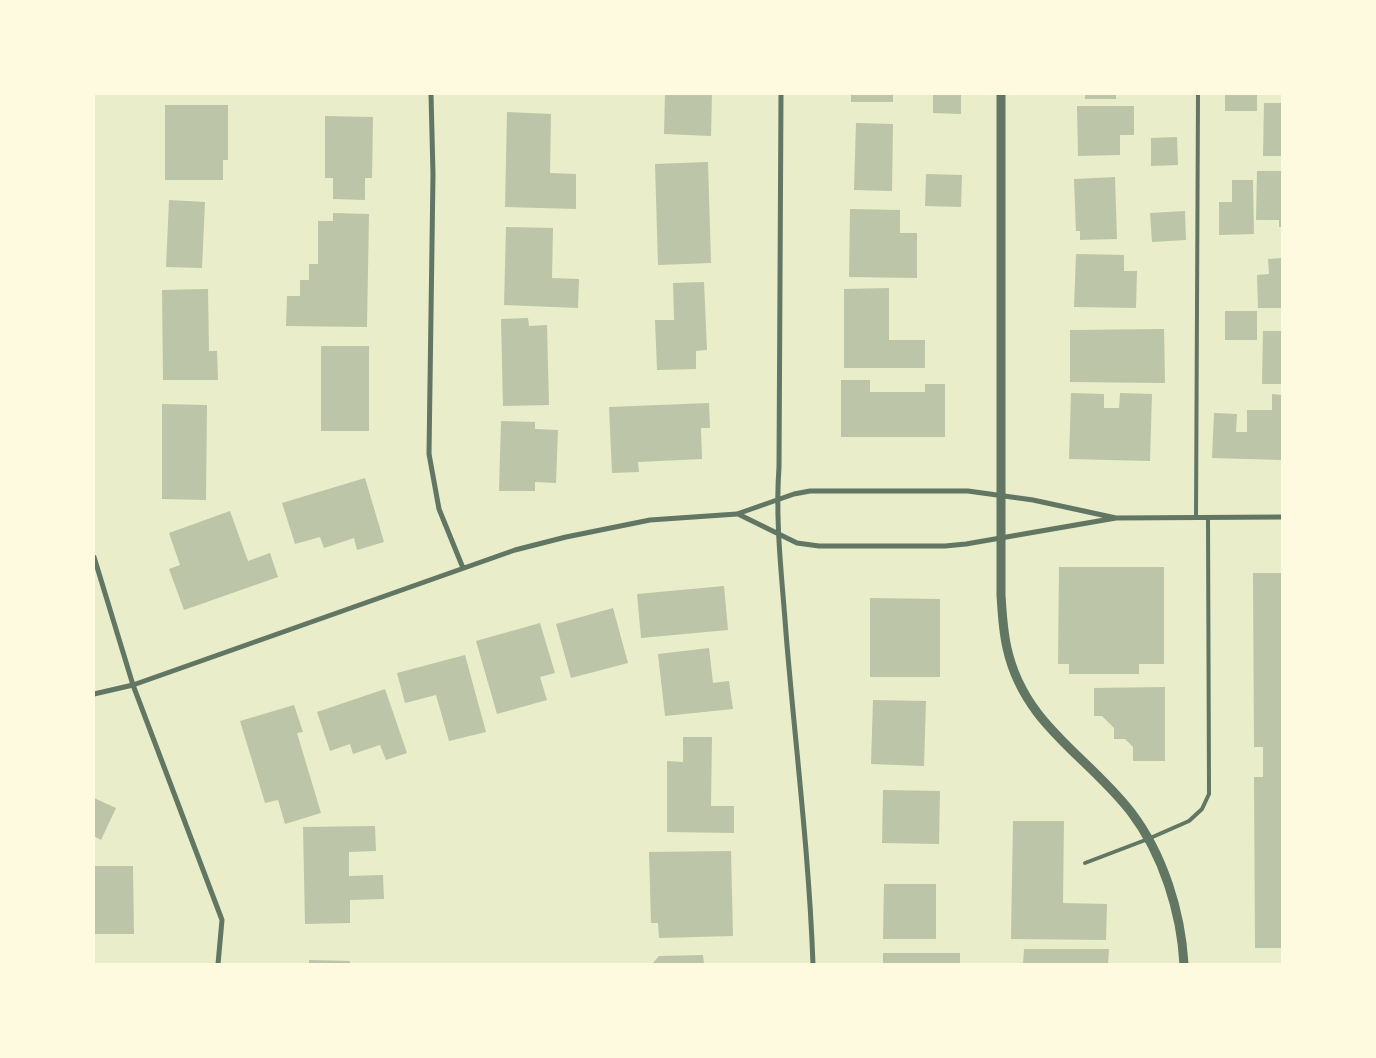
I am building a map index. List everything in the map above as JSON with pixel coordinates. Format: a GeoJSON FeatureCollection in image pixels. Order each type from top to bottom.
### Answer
{"type":"FeatureCollection","features":[{"type":"Feature","properties":{"kind":"street"},"geometry":{"type":"LineString","coordinates":[[431,94],[433,174],[429,454],[439,509],[462,568]]}},
{"type":"Feature","properties":{"kind":"street"},"geometry":{"type":"LineString","coordinates":[[781,94],[779,467],[776,500],[790,679],[807,850],[812,964]]}},
{"type":"Feature","properties":{"kind":"street"},"geometry":{"type":"LineString","coordinates":[[1001,94],[1000,495],[1001,595],[1004,633],[1011,663],[1021,688],[1038,715],[1119,798],[1138,821],[1148,839],[1175,905],[1184,964]]}},
{"type":"Feature","properties":{"kind":"street"},"geometry":{"type":"LineString","coordinates":[[94,694],[133,685],[516,550],[650,520],[737,514],[794,494],[810,492],[956,491],[1034,500],[1116,518]]}},
{"type":"Feature","properties":{"kind":"street"},"geometry":{"type":"LineString","coordinates":[[737,514],[755,521],[797,543],[818,546],[945,546],[1001,539],[1116,518],[1282,517]]}},
{"type":"Feature","properties":{"kind":"street"},"geometry":{"type":"LineString","coordinates":[[94,557],[133,685],[222,920],[218,964]]}},
{"type":"Feature","properties":{"kind":"lane"},"geometry":{"type":"LineString","coordinates":[[1196,518],[1198,94]]}},
{"type":"Feature","properties":{"kind":"lane"},"geometry":{"type":"LineString","coordinates":[[1085,863],[1189,821],[1202,809],[1209,794],[1208,518]]}},
{"type":"Feature","properties":{"kind":"building"},"geometry":{"type":"Polygon","coordinates":[[[665,94],[712,94],[711,136],[664,134],[665,94]]]}},
{"type":"Feature","properties":{"kind":"building"},"geometry":{"type":"Polygon","coordinates":[[[851,94],[893,94],[893,102],[851,102],[851,94]]]}},
{"type":"Feature","properties":{"kind":"building"},"geometry":{"type":"Polygon","coordinates":[[[933,94],[961,94],[961,114],[933,113],[933,94]]]}},
{"type":"Feature","properties":{"kind":"building"},"geometry":{"type":"Polygon","coordinates":[[[1085,94],[1116,94],[1116,99],[1085,99],[1085,94]]]}},
{"type":"Feature","properties":{"kind":"building"},"geometry":{"type":"Polygon","coordinates":[[[1225,94],[1257,94],[1257,111],[1225,111],[1225,94]]]}},
{"type":"Feature","properties":{"kind":"building"},"geometry":{"type":"Polygon","coordinates":[[[1264,103],[1282,103],[1282,156],[1263,156],[1264,103]]]}},
{"type":"Feature","properties":{"kind":"building"},"geometry":{"type":"Polygon","coordinates":[[[165,105],[228,105],[228,160],[223,160],[223,180],[165,180],[165,105]]]}},
{"type":"Feature","properties":{"kind":"building"},"geometry":{"type":"Polygon","coordinates":[[[1077,106],[1134,106],[1134,135],[1120,135],[1120,155],[1078,156],[1077,106]]]}},
{"type":"Feature","properties":{"kind":"building"},"geometry":{"type":"Polygon","coordinates":[[[507,112],[551,114],[550,173],[576,174],[576,209],[505,207],[507,112]]]}},
{"type":"Feature","properties":{"kind":"building"},"geometry":{"type":"Polygon","coordinates":[[[325,116],[373,117],[372,178],[365,178],[365,200],[333,199],[333,178],[325,178],[325,116]]]}},
{"type":"Feature","properties":{"kind":"building"},"geometry":{"type":"Polygon","coordinates":[[[856,123],[893,124],[892,191],[854,190],[856,123]]]}},
{"type":"Feature","properties":{"kind":"building"},"geometry":{"type":"Polygon","coordinates":[[[1177,137],[1178,165],[1151,166],[1151,138],[1177,137]]]}},
{"type":"Feature","properties":{"kind":"building"},"geometry":{"type":"Polygon","coordinates":[[[708,162],[711,263],[658,265],[655,164],[708,162]]]}},
{"type":"Feature","properties":{"kind":"building"},"geometry":{"type":"Polygon","coordinates":[[[1257,171],[1282,171],[1282,227],[1279,227],[1279,220],[1256,220],[1257,171]]]}},
{"type":"Feature","properties":{"kind":"building"},"geometry":{"type":"Polygon","coordinates":[[[926,174],[962,175],[961,207],[925,206],[926,174]]]}},
{"type":"Feature","properties":{"kind":"building"},"geometry":{"type":"Polygon","coordinates":[[[1115,177],[1117,239],[1080,240],[1080,231],[1076,231],[1074,179],[1115,177]]]}},
{"type":"Feature","properties":{"kind":"building"},"geometry":{"type":"Polygon","coordinates":[[[1232,180],[1253,180],[1254,234],[1219,235],[1219,202],[1232,202],[1232,180]]]}},
{"type":"Feature","properties":{"kind":"building"},"geometry":{"type":"Polygon","coordinates":[[[169,200],[205,202],[202,268],[166,267],[169,200]]]}},
{"type":"Feature","properties":{"kind":"building"},"geometry":{"type":"Polygon","coordinates":[[[850,209],[900,210],[900,233],[917,233],[917,278],[849,277],[850,209]]]}},
{"type":"Feature","properties":{"kind":"building"},"geometry":{"type":"Polygon","coordinates":[[[1185,211],[1186,240],[1152,242],[1150,213],[1185,211]]]}},
{"type":"Feature","properties":{"kind":"building"},"geometry":{"type":"Polygon","coordinates":[[[333,213],[369,214],[367,327],[286,326],[287,296],[300,296],[300,280],[309,280],[309,264],[318,264],[318,221],[333,221],[333,213]]]}},
{"type":"Feature","properties":{"kind":"building"},"geometry":{"type":"Polygon","coordinates":[[[506,227],[553,228],[552,278],[579,279],[578,308],[504,305],[506,227]]]}},
{"type":"Feature","properties":{"kind":"building"},"geometry":{"type":"Polygon","coordinates":[[[1076,254],[1124,255],[1124,271],[1137,271],[1136,308],[1074,307],[1076,254]]]}},
{"type":"Feature","properties":{"kind":"building"},"geometry":{"type":"Polygon","coordinates":[[[1282,258],[1282,308],[1258,308],[1257,275],[1269,274],[1268,259],[1282,258]]]}},
{"type":"Feature","properties":{"kind":"building"},"geometry":{"type":"Polygon","coordinates":[[[704,282],[707,350],[696,351],[696,369],[657,370],[655,320],[674,320],[673,283],[704,282]]]}},
{"type":"Feature","properties":{"kind":"building"},"geometry":{"type":"Polygon","coordinates":[[[889,288],[889,340],[925,340],[925,368],[844,368],[844,289],[889,288]]]}},
{"type":"Feature","properties":{"kind":"building"},"geometry":{"type":"Polygon","coordinates":[[[208,289],[209,351],[217,351],[218,380],[163,380],[162,290],[208,289]]]}},
{"type":"Feature","properties":{"kind":"building"},"geometry":{"type":"Polygon","coordinates":[[[1225,311],[1257,311],[1257,340],[1225,340],[1225,311]]]}},
{"type":"Feature","properties":{"kind":"building"},"geometry":{"type":"Polygon","coordinates":[[[528,318],[529,326],[547,325],[549,405],[503,406],[501,319],[528,318]]]}},
{"type":"Feature","properties":{"kind":"building"},"geometry":{"type":"Polygon","coordinates":[[[1164,329],[1165,383],[1070,382],[1070,330],[1164,329]]]}},
{"type":"Feature","properties":{"kind":"building"},"geometry":{"type":"Polygon","coordinates":[[[1263,331],[1282,331],[1282,384],[1262,384],[1263,331]]]}},
{"type":"Feature","properties":{"kind":"building"},"geometry":{"type":"Polygon","coordinates":[[[321,346],[369,346],[369,431],[321,431],[321,346]]]}},
{"type":"Feature","properties":{"kind":"building"},"geometry":{"type":"Polygon","coordinates":[[[841,380],[870,380],[870,392],[925,392],[925,384],[945,384],[945,437],[841,437],[841,380]]]}},
{"type":"Feature","properties":{"kind":"building"},"geometry":{"type":"Polygon","coordinates":[[[1071,393],[1104,394],[1104,408],[1119,408],[1120,393],[1152,394],[1150,461],[1069,459],[1071,393]]]}},
{"type":"Feature","properties":{"kind":"building"},"geometry":{"type":"Polygon","coordinates":[[[1272,394],[1282,395],[1282,460],[1212,458],[1214,413],[1237,414],[1236,432],[1247,432],[1247,410],[1272,410],[1272,394]]]}},
{"type":"Feature","properties":{"kind":"building"},"geometry":{"type":"Polygon","coordinates":[[[709,403],[710,428],[701,428],[702,459],[638,462],[639,472],[612,473],[609,407],[709,403]]]}},
{"type":"Feature","properties":{"kind":"building"},"geometry":{"type":"Polygon","coordinates":[[[162,404],[207,405],[206,500],[162,499],[162,404]]]}},
{"type":"Feature","properties":{"kind":"building"},"geometry":{"type":"Polygon","coordinates":[[[501,421],[535,422],[535,429],[558,430],[556,483],[535,482],[535,491],[499,491],[501,421]]]}},
{"type":"Feature","properties":{"kind":"building"},"geometry":{"type":"Polygon","coordinates":[[[365,478],[384,542],[357,550],[354,538],[324,548],[320,537],[295,544],[282,503],[365,478]]]}},
{"type":"Feature","properties":{"kind":"building"},"geometry":{"type":"Polygon","coordinates":[[[230,511],[248,561],[270,553],[278,577],[184,610],[169,569],[180,565],[169,533],[230,511]]]}},
{"type":"Feature","properties":{"kind":"building"},"geometry":{"type":"Polygon","coordinates":[[[1059,567],[1164,567],[1164,664],[1139,664],[1139,674],[1069,674],[1069,664],[1058,664],[1059,567]]]}},
{"type":"Feature","properties":{"kind":"building"},"geometry":{"type":"Polygon","coordinates":[[[1253,573],[1282,573],[1282,948],[1255,948],[1254,777],[1263,777],[1263,747],[1254,747],[1253,573]]]}},
{"type":"Feature","properties":{"kind":"building"},"geometry":{"type":"Polygon","coordinates":[[[724,586],[728,630],[641,638],[637,594],[724,586]]]}},
{"type":"Feature","properties":{"kind":"building"},"geometry":{"type":"Polygon","coordinates":[[[870,598],[940,599],[940,677],[870,677],[870,598]]]}},
{"type":"Feature","properties":{"kind":"building"},"geometry":{"type":"Polygon","coordinates":[[[613,608],[628,663],[571,678],[556,624],[613,608]]]}},
{"type":"Feature","properties":{"kind":"building"},"geometry":{"type":"Polygon","coordinates":[[[540,623],[555,673],[540,677],[547,700],[497,714],[476,641],[540,623]]]}},
{"type":"Feature","properties":{"kind":"building"},"geometry":{"type":"Polygon","coordinates":[[[709,648],[713,683],[729,681],[733,709],[665,716],[658,654],[709,648]]]}},
{"type":"Feature","properties":{"kind":"building"},"geometry":{"type":"Polygon","coordinates":[[[465,655],[486,732],[449,741],[436,695],[405,703],[397,673],[465,655]]]}},
{"type":"Feature","properties":{"kind":"building"},"geometry":{"type":"Polygon","coordinates":[[[1165,687],[1165,761],[1133,761],[1133,747],[1125,739],[1114,739],[1114,728],[1102,716],[1094,716],[1094,688],[1165,687]]]}},
{"type":"Feature","properties":{"kind":"building"},"geometry":{"type":"Polygon","coordinates":[[[385,689],[407,753],[386,760],[380,745],[353,754],[350,744],[330,751],[317,712],[385,689]]]}},
{"type":"Feature","properties":{"kind":"building"},"geometry":{"type":"Polygon","coordinates":[[[873,700],[926,701],[924,766],[871,764],[873,700]]]}},
{"type":"Feature","properties":{"kind":"building"},"geometry":{"type":"Polygon","coordinates":[[[294,705],[303,732],[297,733],[321,813],[285,824],[278,800],[265,803],[240,721],[294,705]]]}},
{"type":"Feature","properties":{"kind":"building"},"geometry":{"type":"Polygon","coordinates":[[[683,737],[712,737],[711,806],[734,806],[734,833],[667,832],[667,761],[683,762],[683,737]]]}},
{"type":"Feature","properties":{"kind":"building"},"geometry":{"type":"Polygon","coordinates":[[[883,790],[940,791],[939,844],[882,843],[883,790]]]}},
{"type":"Feature","properties":{"kind":"building"},"geometry":{"type":"Polygon","coordinates":[[[94,798],[116,808],[101,840],[94,836],[94,798]]]}},
{"type":"Feature","properties":{"kind":"building"},"geometry":{"type":"Polygon","coordinates":[[[1013,821],[1064,821],[1063,903],[1107,904],[1106,940],[1011,939],[1013,821]]]}},
{"type":"Feature","properties":{"kind":"building"},"geometry":{"type":"Polygon","coordinates":[[[375,826],[376,851],[349,852],[349,876],[383,875],[384,899],[350,900],[350,923],[305,924],[303,827],[375,826]]]}},
{"type":"Feature","properties":{"kind":"building"},"geometry":{"type":"Polygon","coordinates":[[[731,851],[733,936],[659,938],[658,923],[651,923],[649,852],[731,851]]]}},
{"type":"Feature","properties":{"kind":"building"},"geometry":{"type":"Polygon","coordinates":[[[94,866],[133,866],[134,934],[94,934],[94,866]]]}},
{"type":"Feature","properties":{"kind":"building"},"geometry":{"type":"Polygon","coordinates":[[[884,884],[936,884],[936,939],[883,939],[884,884]]]}},
{"type":"Feature","properties":{"kind":"building"},"geometry":{"type":"Polygon","coordinates":[[[1024,949],[1109,949],[1108,964],[1023,964],[1024,949]]]}},
{"type":"Feature","properties":{"kind":"building"},"geometry":{"type":"Polygon","coordinates":[[[883,953],[960,953],[960,964],[883,964],[883,953]]]}},
{"type":"Feature","properties":{"kind":"building"},"geometry":{"type":"Polygon","coordinates":[[[703,955],[704,964],[652,964],[659,956],[703,955]]]}},
{"type":"Feature","properties":{"kind":"building"},"geometry":{"type":"Polygon","coordinates":[[[309,960],[350,961],[350,964],[309,964],[309,960]]]}}]}
